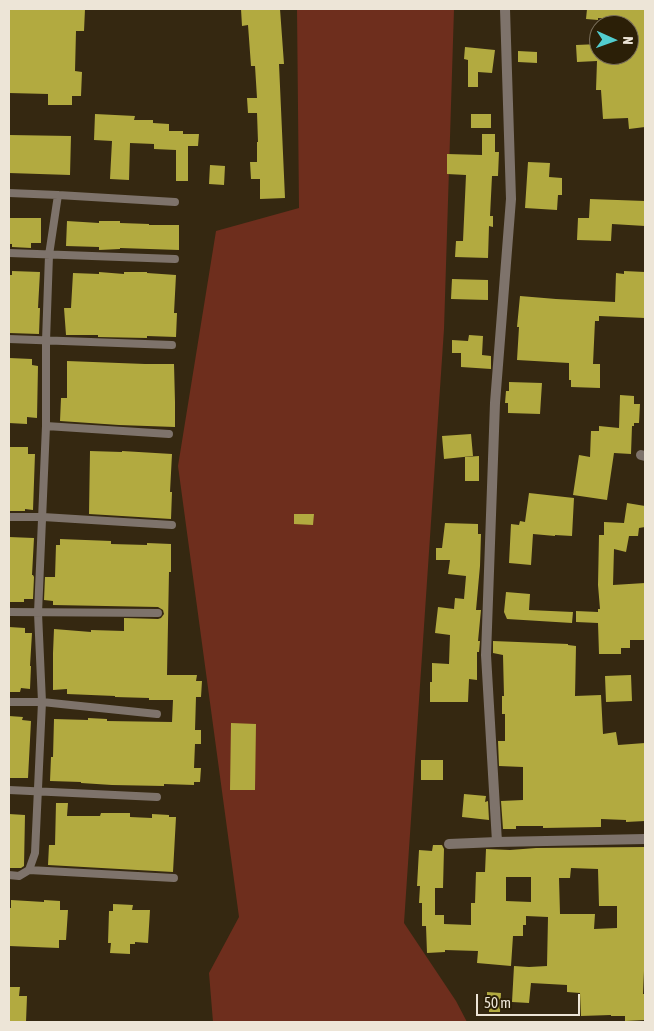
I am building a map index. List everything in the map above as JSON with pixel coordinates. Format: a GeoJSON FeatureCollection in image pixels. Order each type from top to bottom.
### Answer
{"type":"FeatureCollection","features":[{"type":"Feature","properties":{"kind":"street"},"geometry":{"type":"LineString","coordinates":[[497,842],[486,656],[495,403],[512,198],[505,9]]}},
{"type":"Feature","properties":{"kind":"street"},"geometry":{"type":"LineString","coordinates":[[449,844],[645,839]]}},
{"type":"Feature","properties":{"kind":"lane"},"geometry":{"type":"LineString","coordinates":[[9,193],[175,202]]}},
{"type":"Feature","properties":{"kind":"lane"},"geometry":{"type":"LineString","coordinates":[[29,870],[35,853],[42,702],[38,613],[46,426],[49,255],[58,195]]}},
{"type":"Feature","properties":{"kind":"lane"},"geometry":{"type":"LineString","coordinates":[[9,253],[175,259]]}},
{"type":"Feature","properties":{"kind":"lane"},"geometry":{"type":"LineString","coordinates":[[9,339],[172,345]]}},
{"type":"Feature","properties":{"kind":"lane"},"geometry":{"type":"LineString","coordinates":[[46,426],[168,434]]}},
{"type":"Feature","properties":{"kind":"lane"},"geometry":{"type":"LineString","coordinates":[[9,517],[43,517],[172,525]]}},
{"type":"Feature","properties":{"kind":"lane"},"geometry":{"type":"LineString","coordinates":[[9,612],[158,614]]}},
{"type":"Feature","properties":{"kind":"lane"},"geometry":{"type":"LineString","coordinates":[[9,702],[42,702],[157,714]]}},
{"type":"Feature","properties":{"kind":"lane"},"geometry":{"type":"LineString","coordinates":[[9,790],[156,797]]}},
{"type":"Feature","properties":{"kind":"lane"},"geometry":{"type":"LineString","coordinates":[[9,875],[19,876],[29,870],[174,878]]}},
{"type":"Feature","properties":{"kind":"shaded area"},"geometry":{"type":"Polygon","coordinates":[[[297,9],[454,9],[444,329],[404,923],[456,1001],[467,1022],[213,1022],[209,973],[239,917],[178,466],[216,231],[299,208],[297,9]]]}},
{"type":"Feature","properties":{"kind":"building"},"geometry":{"type":"Polygon","coordinates":[[[9,9],[85,9],[84,31],[76,31],[75,71],[82,72],[81,96],[72,96],[72,105],[48,105],[48,94],[9,93],[9,9]]]}},
{"type":"Feature","properties":{"kind":"building"},"geometry":{"type":"Polygon","coordinates":[[[241,9],[280,9],[284,64],[279,64],[285,198],[260,199],[260,179],[251,179],[250,162],[257,162],[257,113],[248,113],[247,98],[257,98],[255,66],[251,66],[248,25],[242,26],[241,9]]]}},
{"type":"Feature","properties":{"kind":"building"},"geometry":{"type":"Polygon","coordinates":[[[587,9],[645,9],[645,127],[629,129],[628,118],[603,119],[601,90],[596,90],[597,65],[639,65],[639,15],[589,15],[589,19],[586,19],[587,9]]]}},
{"type":"Feature","properties":{"kind":"building"},"geometry":{"type":"Polygon","coordinates":[[[589,44],[589,61],[577,62],[576,45],[589,44]]]}},
{"type":"Feature","properties":{"kind":"building"},"geometry":{"type":"Polygon","coordinates":[[[465,47],[495,50],[492,73],[478,72],[478,87],[468,87],[468,60],[464,59],[465,47]]]}},
{"type":"Feature","properties":{"kind":"building"},"geometry":{"type":"Polygon","coordinates":[[[518,51],[537,52],[537,63],[518,62],[518,51]]]}},
{"type":"Feature","properties":{"kind":"building"},"geometry":{"type":"Polygon","coordinates":[[[95,114],[135,116],[134,120],[153,120],[153,123],[169,124],[169,131],[183,131],[183,134],[199,134],[198,146],[188,146],[188,181],[176,181],[176,150],[154,149],[154,144],[130,143],[129,180],[110,179],[112,141],[94,140],[95,114]]]}},
{"type":"Feature","properties":{"kind":"building"},"geometry":{"type":"Polygon","coordinates":[[[471,114],[491,114],[491,128],[471,128],[471,114]]]}},
{"type":"Feature","properties":{"kind":"building"},"geometry":{"type":"Polygon","coordinates":[[[482,134],[495,134],[495,152],[499,152],[498,176],[492,176],[490,216],[493,216],[493,227],[489,226],[488,258],[455,257],[456,241],[463,241],[466,175],[447,174],[447,154],[482,155],[482,134]]]}},
{"type":"Feature","properties":{"kind":"building"},"geometry":{"type":"Polygon","coordinates":[[[9,135],[71,136],[70,175],[9,173],[9,135]]]}},
{"type":"Feature","properties":{"kind":"building"},"geometry":{"type":"Polygon","coordinates":[[[528,162],[550,163],[549,177],[562,178],[562,195],[558,195],[557,210],[525,208],[528,162]]]}},
{"type":"Feature","properties":{"kind":"building"},"geometry":{"type":"Polygon","coordinates":[[[210,165],[225,166],[224,185],[209,184],[210,165]]]}},
{"type":"Feature","properties":{"kind":"building"},"geometry":{"type":"Polygon","coordinates":[[[590,199],[645,201],[645,226],[612,224],[611,241],[577,240],[578,218],[589,218],[590,199]]]}},
{"type":"Feature","properties":{"kind":"building"},"geometry":{"type":"Polygon","coordinates":[[[9,218],[41,218],[41,243],[31,243],[31,248],[12,247],[12,244],[9,244],[9,218]]]}},
{"type":"Feature","properties":{"kind":"building"},"geometry":{"type":"Polygon","coordinates":[[[67,221],[99,223],[99,221],[120,221],[120,223],[149,225],[179,225],[179,250],[120,248],[99,250],[99,247],[66,246],[67,221]]]}},
{"type":"Feature","properties":{"kind":"building"},"geometry":{"type":"Polygon","coordinates":[[[12,271],[40,272],[39,334],[9,333],[9,275],[12,275],[12,271]]]}},
{"type":"Feature","properties":{"kind":"building"},"geometry":{"type":"Polygon","coordinates":[[[624,271],[645,272],[645,318],[599,316],[599,321],[595,321],[593,364],[600,364],[600,388],[571,387],[569,363],[517,360],[519,327],[517,327],[520,296],[615,302],[616,273],[624,274],[624,271]]]}},
{"type":"Feature","properties":{"kind":"building"},"geometry":{"type":"Polygon","coordinates":[[[99,272],[124,274],[124,272],[147,272],[176,275],[174,313],[177,313],[176,337],[147,336],[147,338],[66,335],[64,308],[71,308],[73,273],[99,274],[99,272]]]}},
{"type":"Feature","properties":{"kind":"building"},"geometry":{"type":"Polygon","coordinates":[[[452,279],[488,280],[488,300],[451,299],[452,279]]]}},
{"type":"Feature","properties":{"kind":"building"},"geometry":{"type":"Polygon","coordinates":[[[469,335],[483,336],[482,355],[491,356],[491,369],[461,367],[461,353],[452,353],[452,340],[468,341],[469,335]]]}},
{"type":"Feature","properties":{"kind":"building"},"geometry":{"type":"Polygon","coordinates":[[[9,358],[32,359],[32,365],[38,366],[37,418],[27,417],[27,424],[9,423],[9,358]]]}},
{"type":"Feature","properties":{"kind":"building"},"geometry":{"type":"Polygon","coordinates":[[[67,361],[174,364],[175,427],[60,421],[61,398],[67,398],[67,361]]]}},
{"type":"Feature","properties":{"kind":"building"},"geometry":{"type":"Polygon","coordinates":[[[509,382],[542,383],[540,414],[508,413],[508,403],[505,403],[506,391],[509,391],[509,382]]]}},
{"type":"Feature","properties":{"kind":"building"},"geometry":{"type":"Polygon","coordinates":[[[620,395],[634,396],[634,404],[640,404],[639,423],[634,423],[634,426],[632,426],[631,454],[614,453],[607,500],[573,495],[579,455],[590,457],[591,431],[599,431],[599,426],[619,428],[620,395]]]}},
{"type":"Feature","properties":{"kind":"building"},"geometry":{"type":"Polygon","coordinates":[[[471,434],[473,456],[444,459],[442,436],[471,434]]]}},
{"type":"Feature","properties":{"kind":"building"},"geometry":{"type":"Polygon","coordinates":[[[9,447],[28,447],[28,454],[35,454],[33,510],[9,511],[9,447]]]}},
{"type":"Feature","properties":{"kind":"building"},"geometry":{"type":"Polygon","coordinates":[[[90,451],[172,454],[171,519],[89,514],[90,451]]]}},
{"type":"Feature","properties":{"kind":"building"},"geometry":{"type":"Polygon","coordinates":[[[479,456],[479,481],[465,481],[465,457],[479,456]]]}},
{"type":"Feature","properties":{"kind":"building"},"geometry":{"type":"Polygon","coordinates":[[[529,493],[574,498],[572,536],[533,534],[531,565],[509,563],[511,524],[519,525],[520,521],[525,522],[529,493]]]}},
{"type":"Feature","properties":{"kind":"building"},"geometry":{"type":"Polygon","coordinates":[[[627,503],[645,506],[645,527],[639,528],[638,536],[629,536],[626,552],[614,549],[613,585],[645,583],[645,640],[630,640],[630,648],[621,648],[621,654],[599,654],[598,623],[576,622],[576,611],[598,612],[598,609],[600,609],[598,585],[599,535],[604,535],[604,522],[624,523],[627,503]]]}},
{"type":"Feature","properties":{"kind":"building"},"geometry":{"type":"Polygon","coordinates":[[[294,514],[314,514],[313,525],[294,524],[294,514]]]}},
{"type":"Feature","properties":{"kind":"building"},"geometry":{"type":"Polygon","coordinates":[[[445,523],[478,524],[478,534],[481,534],[476,610],[481,610],[478,641],[480,641],[479,652],[477,652],[477,680],[469,679],[468,702],[430,702],[432,663],[449,664],[450,635],[435,633],[438,607],[454,609],[455,598],[464,599],[466,576],[448,574],[450,560],[436,560],[436,548],[442,548],[445,523]]]}},
{"type":"Feature","properties":{"kind":"building"},"geometry":{"type":"Polygon","coordinates":[[[9,537],[34,538],[33,599],[24,599],[24,602],[9,602],[9,537]]]}},
{"type":"Feature","properties":{"kind":"building"},"geometry":{"type":"Polygon","coordinates":[[[60,539],[111,541],[111,544],[171,544],[167,675],[197,675],[196,681],[202,681],[201,697],[196,697],[195,730],[201,730],[201,744],[195,744],[194,768],[201,768],[200,782],[194,782],[194,785],[164,784],[164,786],[50,781],[54,719],[88,720],[88,718],[107,719],[107,721],[172,722],[173,700],[67,694],[67,689],[53,690],[54,629],[91,632],[91,630],[124,631],[124,618],[158,619],[164,614],[163,610],[158,607],[53,605],[53,601],[44,600],[45,577],[55,577],[56,545],[60,545],[60,539]]]}},
{"type":"Feature","properties":{"kind":"building"},"geometry":{"type":"Polygon","coordinates":[[[506,592],[530,594],[529,610],[573,612],[572,623],[507,619],[504,612],[506,592]]]}},
{"type":"Feature","properties":{"kind":"building"},"geometry":{"type":"Polygon","coordinates":[[[9,627],[25,628],[25,633],[32,633],[30,689],[21,688],[20,692],[9,692],[9,627]]]}},
{"type":"Feature","properties":{"kind":"building"},"geometry":{"type":"Polygon","coordinates":[[[493,641],[568,644],[576,646],[575,696],[601,695],[603,734],[616,732],[618,745],[645,743],[645,821],[626,822],[626,820],[601,819],[601,827],[543,828],[543,826],[516,826],[516,829],[503,829],[501,801],[523,800],[523,767],[499,766],[498,741],[505,741],[505,714],[502,714],[502,696],[504,696],[503,655],[493,653],[493,641]]]}},
{"type":"Feature","properties":{"kind":"building"},"geometry":{"type":"Polygon","coordinates":[[[631,675],[632,701],[606,702],[605,676],[631,675]]]}},
{"type":"Feature","properties":{"kind":"building"},"geometry":{"type":"Polygon","coordinates":[[[9,716],[23,717],[22,720],[31,721],[28,778],[9,778],[9,716]]]}},
{"type":"Feature","properties":{"kind":"building"},"geometry":{"type":"Polygon","coordinates":[[[231,723],[256,724],[255,790],[230,790],[231,723]]]}},
{"type":"Feature","properties":{"kind":"building"},"geometry":{"type":"Polygon","coordinates":[[[421,760],[443,760],[443,780],[421,780],[421,760]]]}},
{"type":"Feature","properties":{"kind":"building"},"geometry":{"type":"Polygon","coordinates":[[[464,794],[486,796],[485,802],[488,801],[489,820],[462,817],[464,794]]]}},
{"type":"Feature","properties":{"kind":"building"},"geometry":{"type":"Polygon","coordinates":[[[56,803],[68,803],[67,816],[100,816],[101,813],[130,813],[130,817],[152,818],[152,814],[176,817],[173,872],[48,865],[49,845],[55,845],[56,803]]]}},
{"type":"Feature","properties":{"kind":"building"},"geometry":{"type":"Polygon","coordinates":[[[9,814],[25,815],[24,866],[21,868],[9,868],[9,814]]]}},
{"type":"Feature","properties":{"kind":"building"},"geometry":{"type":"Polygon","coordinates":[[[433,845],[442,845],[444,849],[443,888],[435,888],[435,915],[444,915],[444,924],[471,925],[471,903],[475,903],[476,872],[485,872],[486,849],[645,847],[645,971],[643,994],[645,994],[645,1020],[625,1021],[625,1016],[611,1015],[581,1016],[580,993],[567,992],[567,985],[531,983],[529,1003],[512,1002],[514,966],[547,966],[548,917],[526,916],[526,925],[523,925],[523,936],[513,936],[511,966],[477,963],[478,951],[445,950],[445,952],[427,953],[426,926],[422,926],[422,903],[419,903],[420,886],[417,886],[419,850],[432,851],[433,845]],[[571,868],[570,878],[559,878],[560,914],[595,914],[594,929],[617,928],[617,906],[599,906],[598,869],[571,868]],[[506,877],[506,901],[531,902],[531,877],[506,877]]]}},
{"type":"Feature","properties":{"kind":"building"},"geometry":{"type":"Polygon","coordinates":[[[11,900],[60,901],[60,910],[68,910],[66,940],[59,940],[59,948],[9,946],[9,908],[11,908],[11,900]]]}},
{"type":"Feature","properties":{"kind":"building"},"geometry":{"type":"Polygon","coordinates":[[[113,904],[133,905],[132,910],[150,910],[148,943],[135,942],[135,944],[130,944],[130,954],[110,953],[111,943],[108,943],[109,911],[113,911],[113,904]]]}},
{"type":"Feature","properties":{"kind":"building"},"geometry":{"type":"Polygon","coordinates":[[[9,987],[20,987],[19,996],[27,996],[26,1022],[9,1022],[9,987]]]}},
{"type":"Feature","properties":{"kind":"building"},"geometry":{"type":"Polygon","coordinates":[[[487,992],[501,993],[500,1012],[489,1012],[487,992]]]}}]}
